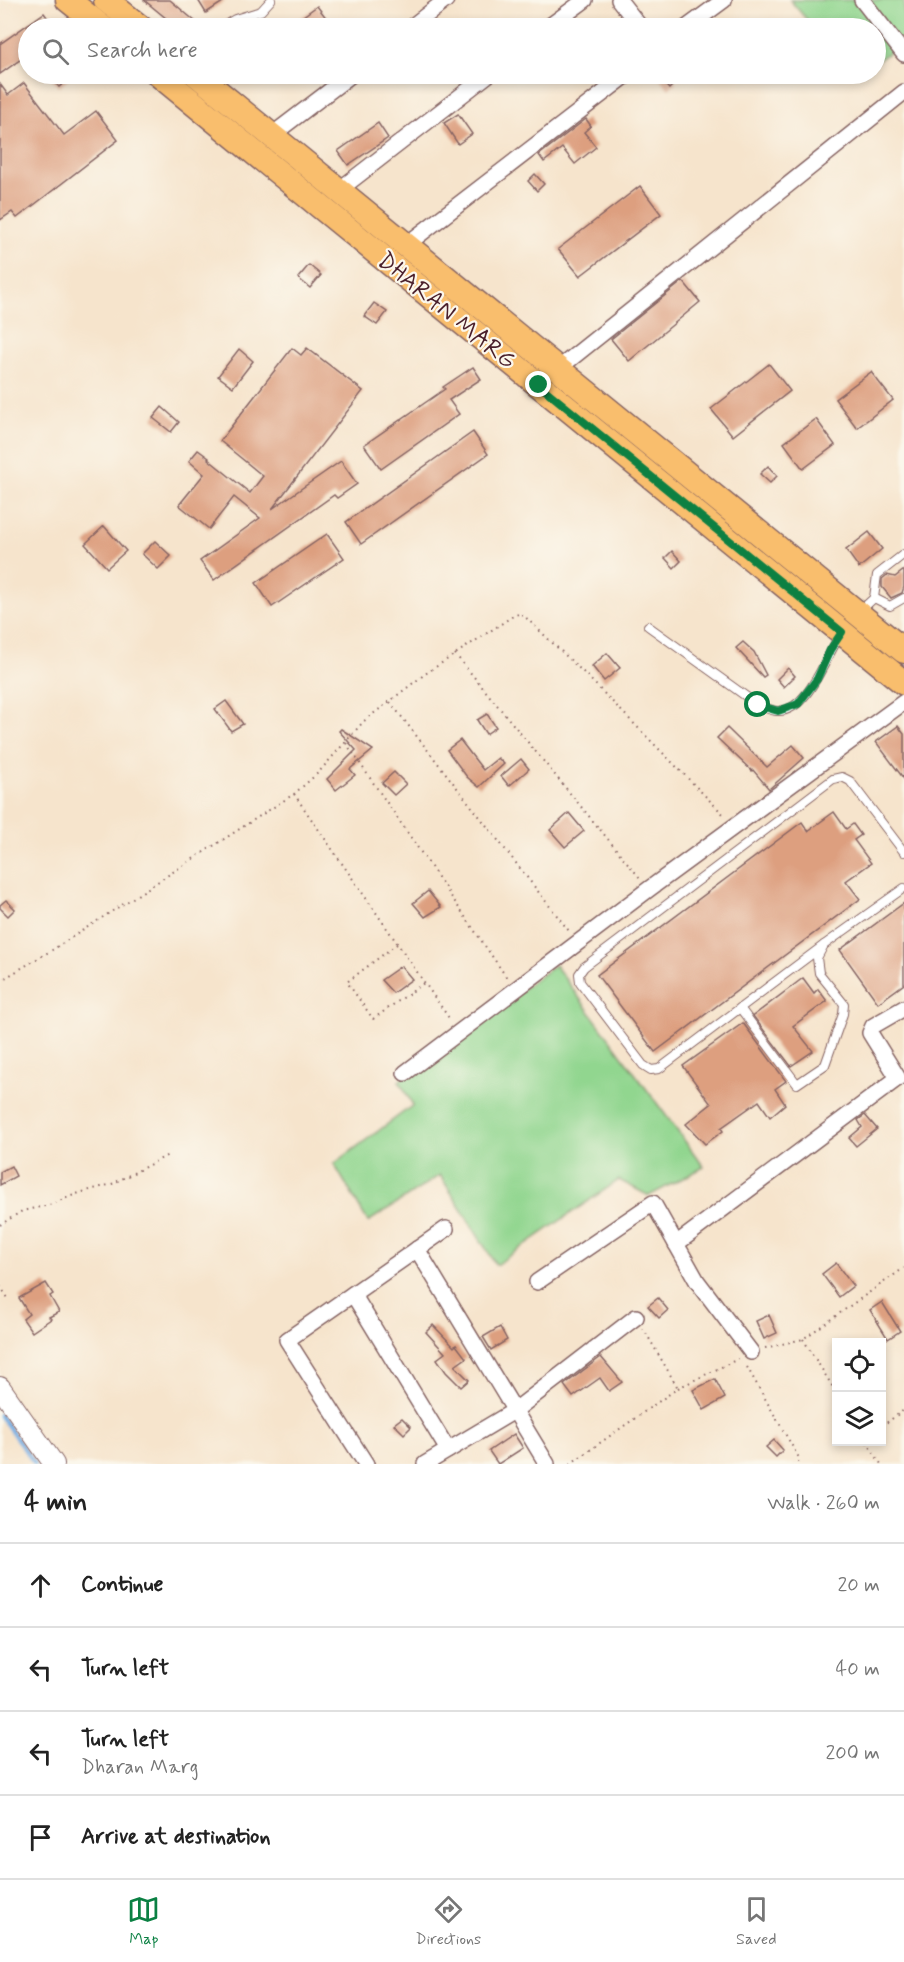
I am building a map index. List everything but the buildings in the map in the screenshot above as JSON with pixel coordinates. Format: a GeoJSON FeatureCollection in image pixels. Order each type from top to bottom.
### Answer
{"type":"FeatureCollection","features":[{"type":"Feature","properties":{"kind":"main road"},"geometry":{"type":"LineString","coordinates":[[68,0],[90,18]]}},
{"type":"Feature","properties":{"kind":"main road"},"geometry":{"type":"LineString","coordinates":[[106,0],[128,18]]}},
{"type":"Feature","properties":{"kind":"main road","name":"DHARAN MARG"},"geometry":{"type":"LineString","coordinates":[[171,84],[854,618],[904,651]]}},
{"type":"Feature","properties":{"kind":"main road","name":"DHARAN MARG"},"geometry":{"type":"LineString","coordinates":[[208,84],[558,369],[854,618],[904,682]]}},
{"type":"Feature","properties":{"kind":"street"},"geometry":{"type":"LineString","coordinates":[[423,18],[446,0]]}},
{"type":"Feature","properties":{"kind":"street"},"geometry":{"type":"LineString","coordinates":[[561,18],[585,0]]}},
{"type":"Feature","properties":{"kind":"street"},"geometry":{"type":"LineString","coordinates":[[619,0],[633,18]]}},
{"type":"Feature","properties":{"kind":"street"},"geometry":{"type":"LineString","coordinates":[[700,18],[724,0]]}},
{"type":"Feature","properties":{"kind":"street"},"geometry":{"type":"LineString","coordinates":[[862,0],[876,18]]}},
{"type":"Feature","properties":{"kind":"street"},"geometry":{"type":"LineString","coordinates":[[886,31],[904,54]]}},
{"type":"Feature","properties":{"kind":"street"},"geometry":{"type":"LineString","coordinates":[[272,135],[339,84]]}},
{"type":"Feature","properties":{"kind":"street"},"geometry":{"type":"LineString","coordinates":[[339,190],[476,84]]}},
{"type":"Feature","properties":{"kind":"street"},"geometry":{"type":"LineString","coordinates":[[406,245],[615,84]]}},
{"type":"Feature","properties":{"kind":"street"},"geometry":{"type":"LineString","coordinates":[[558,369],[904,92]]}},
{"type":"Feature","properties":{"kind":"street"},"geometry":{"type":"LineString","coordinates":[[405,1073],[649,889],[904,702]]}},
{"type":"Feature","properties":{"kind":"street"},"geometry":{"type":"LineString","coordinates":[[676,1244],[898,1078],[870,1034],[873,1026],[904,1008]]}},
{"type":"Feature","properties":{"kind":"street"},"geometry":{"type":"LineString","coordinates":[[537,1282],[653,1203],[697,1281],[746,1355]]}},
{"type":"Feature","properties":{"kind":"street"},"geometry":{"type":"LineString","coordinates":[[366,1464],[287,1340],[446,1229]]}},
{"type":"Feature","properties":{"kind":"street"},"geometry":{"type":"LineString","coordinates":[[417,1249],[547,1464]]}},
{"type":"Feature","properties":{"kind":"street"},"geometry":{"type":"LineString","coordinates":[[352,1294],[448,1450]]}},
{"type":"Feature","properties":{"kind":"street"},"geometry":{"type":"LineString","coordinates":[[425,1464],[514,1411],[636,1317]]}},
{"type":"Feature","properties":{"kind":"street"},"geometry":{"type":"LineString","coordinates":[[0,1387],[54,1464]]}},
{"type":"Feature","properties":{"kind":"lane"},"geometry":{"type":"LineString","coordinates":[[238,18],[261,11],[271,0]]}},
{"type":"Feature","properties":{"kind":"lane"},"geometry":{"type":"LineString","coordinates":[[648,626],[758,705],[778,711],[798,704],[817,679],[830,650],[854,618],[877,575],[904,554]]}},
{"type":"Feature","properties":{"kind":"lane"},"geometry":{"type":"LineString","coordinates":[[854,618],[890,606],[904,598]]}},
{"type":"Feature","properties":{"kind":"lane"},"geometry":{"type":"LineString","coordinates":[[904,852],[850,781],[842,777],[833,779],[584,967],[579,974],[580,982],[643,1065],[651,1070],[659,1069],[904,888]]}},
{"type":"Feature","properties":{"kind":"lane"},"geometry":{"type":"LineString","coordinates":[[740,1008],[796,1084],[825,1065],[843,1014],[844,1004],[819,973],[817,958],[825,945]]}},
{"type":"Feature","properties":{"kind":"path"},"geometry":{"type":"LineString","coordinates":[[0,981],[71,938],[294,794],[318,773],[364,721],[455,654],[521,613],[582,671],[734,826]]}},
{"type":"Feature","properties":{"kind":"path"},"geometry":{"type":"LineString","coordinates":[[455,654],[649,889]]}},
{"type":"Feature","properties":{"kind":"path"},"geometry":{"type":"LineString","coordinates":[[390,702],[579,942]]}},
{"type":"Feature","properties":{"kind":"path"},"geometry":{"type":"LineString","coordinates":[[346,743],[516,990]]}},
{"type":"Feature","properties":{"kind":"path"},"geometry":{"type":"LineString","coordinates":[[294,794],[459,1033]]}},
{"type":"Feature","properties":{"kind":"path"},"geometry":{"type":"LineString","coordinates":[[397,944],[347,982],[374,1019],[424,983]]}},
{"type":"Feature","properties":{"kind":"path"},"geometry":{"type":"LineString","coordinates":[[0,1225],[22,1212],[112,1184],[170,1154]]}},
{"type":"Feature","properties":{"kind":"path"},"geometry":{"type":"LineString","coordinates":[[570,1464],[678,1388],[746,1355],[803,1339],[904,1268]]}},
{"type":"Feature","properties":{"kind":"path"},"geometry":{"type":"LineString","coordinates":[[0,1286],[8,1298]]}},
{"type":"Feature","properties":{"kind":"path"},"geometry":{"type":"LineString","coordinates":[[636,1317],[678,1388]]}},
{"type":"Feature","properties":{"kind":"path"},"geometry":{"type":"LineString","coordinates":[[803,1339],[832,1384]]}},
{"type":"Feature","properties":{"kind":"path"},"geometry":{"type":"LineString","coordinates":[[746,1355],[799,1458],[798,1464]]}},
{"type":"Feature","properties":{"kind":"path"},"geometry":{"type":"LineString","coordinates":[[886,1423],[904,1410]]}},
{"type":"Feature","properties":{"kind":"path"},"geometry":{"type":"LineString","coordinates":[[870,1446],[881,1464]]}},
{"type":"Feature","properties":{"kind":"green space"},"geometry":{"type":"Polygon","coordinates":[[[790,0],[904,0],[904,54],[897,46],[886,54],[886,18],[805,18],[790,0]]]}},
{"type":"Feature","properties":{"kind":"green space"},"geometry":{"type":"Polygon","coordinates":[[[555,965],[704,1167],[649,1196],[619,1180],[496,1265],[440,1175],[368,1222],[334,1164],[413,1105],[399,1081],[555,965]]]}},
{"type":"Feature","properties":{"kind":"waterway"},"geometry":{"type":"LineString","coordinates":[[0,1415],[35,1464]]}},
{"type":"Feature","properties":{"kind":"route"},"geometry":{"type":"LineString","coordinates":[[539,385],[842,632],[830,650],[817,679],[798,704],[778,711],[758,705]]}}]}
